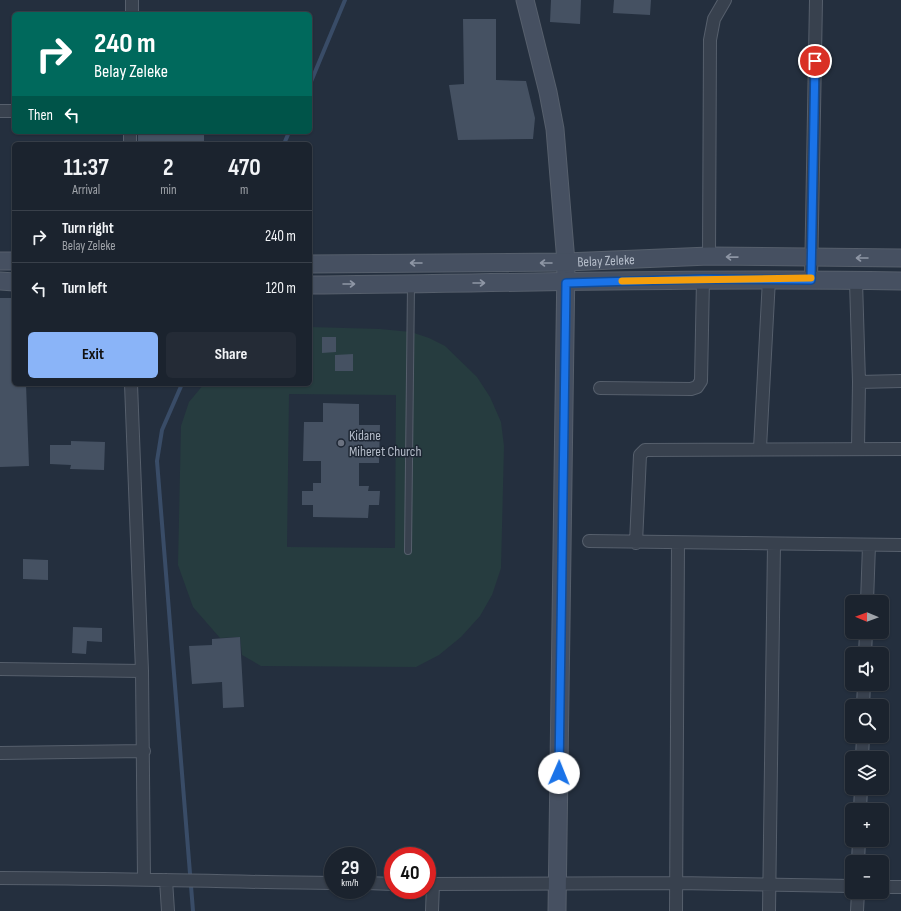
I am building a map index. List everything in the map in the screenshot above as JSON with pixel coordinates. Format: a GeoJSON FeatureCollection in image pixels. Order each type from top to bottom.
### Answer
{"type":"FeatureCollection","features":[{"type":"Feature","properties":{"kind":"street"},"geometry":{"type":"LineString","coordinates":[[132,0],[132,12]]}},
{"type":"Feature","properties":{"kind":"street"},"geometry":{"type":"LineString","coordinates":[[524,0],[548,92],[555,129],[566,262],[557,911]]}},
{"type":"Feature","properties":{"kind":"street"},"geometry":{"type":"LineString","coordinates":[[708,256],[710,40],[714,19],[725,0]]}},
{"type":"Feature","properties":{"kind":"street"},"geometry":{"type":"LineString","coordinates":[[811,280],[816,0]]}},
{"type":"Feature","properties":{"kind":"street"},"geometry":{"type":"LineString","coordinates":[[0,111],[12,112]]}},
{"type":"Feature","properties":{"kind":"street","name":"Belay Zeleke"},"geometry":{"type":"LineString","coordinates":[[312,264],[566,262],[708,256],[901,258]]}},
{"type":"Feature","properties":{"kind":"street"},"geometry":{"type":"LineString","coordinates":[[0,261],[12,261]]}},
{"type":"Feature","properties":{"kind":"street"},"geometry":{"type":"LineString","coordinates":[[600,388],[691,389],[698,387],[700,381],[703,279]]}},
{"type":"Feature","properties":{"kind":"street","name":"Belay Zeleke"},"geometry":{"type":"LineString","coordinates":[[312,285],[566,283],[703,279],[901,281]]}},
{"type":"Feature","properties":{"kind":"street"},"geometry":{"type":"LineString","coordinates":[[760,448],[769,279]]}},
{"type":"Feature","properties":{"kind":"street"},"geometry":{"type":"LineString","coordinates":[[0,281],[12,282]]}},
{"type":"Feature","properties":{"kind":"street"},"geometry":{"type":"LineString","coordinates":[[856,281],[859,382],[858,448]]}},
{"type":"Feature","properties":{"kind":"street"},"geometry":{"type":"LineString","coordinates":[[859,382],[901,381]]}},
{"type":"Feature","properties":{"kind":"street"},"geometry":{"type":"LineString","coordinates":[[131,386],[142,671],[144,751],[144,879]]}},
{"type":"Feature","properties":{"kind":"street"},"geometry":{"type":"LineString","coordinates":[[636,542],[640,455],[645,450],[901,448]]}},
{"type":"Feature","properties":{"kind":"street"},"geometry":{"type":"LineString","coordinates":[[589,541],[901,545]]}},
{"type":"Feature","properties":{"kind":"street"},"geometry":{"type":"LineString","coordinates":[[676,911],[678,543]]}},
{"type":"Feature","properties":{"kind":"street"},"geometry":{"type":"LineString","coordinates":[[769,911],[774,544]]}},
{"type":"Feature","properties":{"kind":"street"},"geometry":{"type":"LineString","coordinates":[[867,595],[869,545]]}},
{"type":"Feature","properties":{"kind":"street"},"geometry":{"type":"LineString","coordinates":[[0,669],[142,671]]}},
{"type":"Feature","properties":{"kind":"street"},"geometry":{"type":"LineString","coordinates":[[0,753],[144,751]]}},
{"type":"Feature","properties":{"kind":"street"},"geometry":{"type":"LineString","coordinates":[[0,878],[324,883]]}},
{"type":"Feature","properties":{"kind":"street"},"geometry":{"type":"LineString","coordinates":[[168,911],[171,881]]}},
{"type":"Feature","properties":{"kind":"street"},"geometry":{"type":"LineString","coordinates":[[436,884],[677,883],[845,886]]}},
{"type":"Feature","properties":{"kind":"street"},"geometry":{"type":"LineString","coordinates":[[889,887],[901,887]]}},
{"type":"Feature","properties":{"kind":"street"},"geometry":{"type":"LineString","coordinates":[[431,899],[432,911]]}},
{"type":"Feature","properties":{"kind":"street"},"geometry":{"type":"LineString","coordinates":[[858,899],[858,911]]}},
{"type":"Feature","properties":{"kind":"lane"},"geometry":{"type":"LineString","coordinates":[[408,551],[411,284]]}},
{"type":"Feature","properties":{"kind":"green space"},"geometry":{"type":"Polygon","coordinates":[[[312,327],[380,329],[411,332],[429,338],[445,346],[477,377],[490,397],[501,422],[504,446],[501,568],[492,595],[480,616],[461,637],[439,655],[416,667],[261,666],[242,655],[240,637],[220,638],[193,607],[178,565],[181,426],[189,402],[202,386],[312,386],[312,327]],[[289,394],[287,547],[395,548],[396,395],[289,394]]]}},
{"type":"Feature","properties":{"kind":"building"},"geometry":{"type":"Polygon","coordinates":[[[551,0],[581,0],[580,24],[550,22],[551,0]]]}},
{"type":"Feature","properties":{"kind":"building"},"geometry":{"type":"Polygon","coordinates":[[[614,0],[651,0],[650,15],[613,13],[614,0]]]}},
{"type":"Feature","properties":{"kind":"building"},"geometry":{"type":"Polygon","coordinates":[[[463,19],[496,19],[496,80],[526,81],[535,118],[533,139],[458,140],[449,85],[464,84],[463,19]]]}},
{"type":"Feature","properties":{"kind":"building"},"geometry":{"type":"Polygon","coordinates":[[[138,134],[204,134],[204,142],[138,142],[138,134]]]}},
{"type":"Feature","properties":{"kind":"building"},"geometry":{"type":"Polygon","coordinates":[[[0,298],[12,298],[12,386],[26,386],[29,466],[0,467],[0,298]]]}},
{"type":"Feature","properties":{"kind":"building"},"geometry":{"type":"Polygon","coordinates":[[[322,337],[336,337],[336,352],[322,353],[322,337]]]}},
{"type":"Feature","properties":{"kind":"building"},"geometry":{"type":"Polygon","coordinates":[[[353,354],[353,371],[335,371],[335,355],[353,354]]]}},
{"type":"Feature","properties":{"kind":"building","name":"Kidane Miheret Church"},"geometry":{"type":"Polygon","coordinates":[[[323,403],[359,404],[359,425],[380,425],[379,463],[359,463],[359,486],[369,486],[368,491],[380,491],[379,505],[369,505],[368,518],[313,517],[313,505],[302,505],[302,491],[313,491],[313,483],[321,483],[321,461],[303,461],[304,422],[323,422],[323,403]]]}},
{"type":"Feature","properties":{"kind":"building"},"geometry":{"type":"Polygon","coordinates":[[[71,441],[105,442],[104,470],[70,469],[71,465],[50,464],[50,445],[71,445],[71,441]]]}},
{"type":"Feature","properties":{"kind":"building"},"geometry":{"type":"Polygon","coordinates":[[[23,559],[48,560],[48,580],[23,579],[23,559]]]}},
{"type":"Feature","properties":{"kind":"building"},"geometry":{"type":"Polygon","coordinates":[[[73,627],[102,628],[102,642],[87,641],[86,654],[72,653],[73,627]]]}},
{"type":"Feature","properties":{"kind":"building"},"geometry":{"type":"Polygon","coordinates":[[[240,637],[244,707],[223,708],[222,682],[192,684],[189,646],[212,645],[212,639],[240,637]]]}},
{"type":"Feature","properties":{"kind":"waterway"},"geometry":{"type":"LineString","coordinates":[[312,79],[345,0]]}},
{"type":"Feature","properties":{"kind":"waterway"},"geometry":{"type":"LineString","coordinates":[[285,142],[288,134]]}},
{"type":"Feature","properties":{"kind":"waterway"},"geometry":{"type":"LineString","coordinates":[[181,386],[162,430],[157,461],[193,911]]}},
{"type":"Feature","properties":{"kind":"slow traffic"},"geometry":{"type":"LineString","coordinates":[[622,281],[703,279],[811,280],[811,278]]}},
{"type":"Feature","properties":{"kind":"place","name":"Kidane Miheret Church"},"geometry":{"type":"Point","coordinates":[341,443]}},
{"type":"Feature","properties":{"kind":"route"},"geometry":{"type":"LineString","coordinates":[[559,773],[566,283],[703,279],[811,280],[815,61]]}}]}
